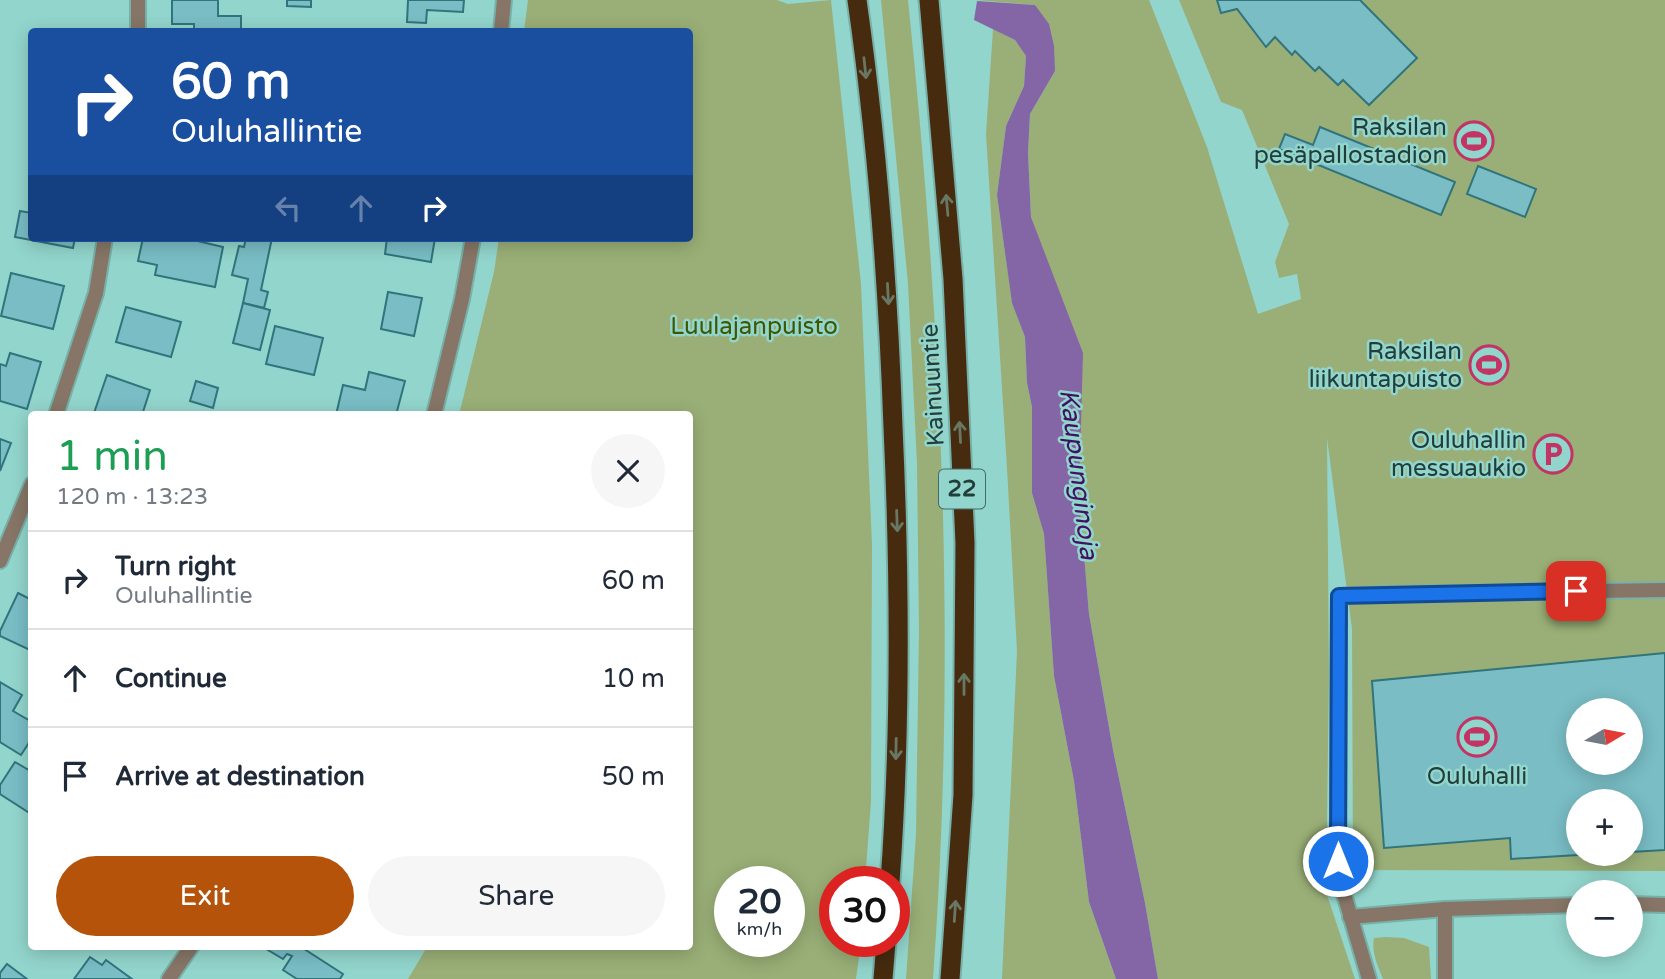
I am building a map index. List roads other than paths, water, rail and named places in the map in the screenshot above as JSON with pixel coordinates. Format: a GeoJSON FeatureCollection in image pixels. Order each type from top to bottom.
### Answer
{"type":"FeatureCollection","features":[{"type":"Feature","properties":{"kind":"highway","name":"Kainuuntie"},"geometry":{"type":"LineString","coordinates":[[857,0],[888,285],[898,541],[896,800],[891,866]]}},
{"type":"Feature","properties":{"kind":"highway","name":"Kainuuntie"},"geometry":{"type":"LineString","coordinates":[[929,0],[953,279],[965,543],[963,795],[950,979]]}},
{"type":"Feature","properties":{"kind":"highway"},"geometry":{"type":"LineString","coordinates":[[883,979],[885,957]]}},
{"type":"Feature","properties":{"kind":"street"},"geometry":{"type":"LineString","coordinates":[[138,0],[138,28]]}},
{"type":"Feature","properties":{"kind":"street"},"geometry":{"type":"LineString","coordinates":[[501,28],[504,0]]}},
{"type":"Feature","properties":{"kind":"street"},"geometry":{"type":"LineString","coordinates":[[58,411],[96,293],[104,242]]}},
{"type":"Feature","properties":{"kind":"street"},"geometry":{"type":"LineString","coordinates":[[435,411],[462,299],[472,242]]}},
{"type":"Feature","properties":{"kind":"street"},"geometry":{"type":"LineString","coordinates":[[0,561],[28,494]]}},
{"type":"Feature","properties":{"kind":"street"},"geometry":{"type":"LineString","coordinates":[[1369,979],[1341,884],[1338,861],[1339,596],[1665,590]]}},
{"type":"Feature","properties":{"kind":"street"},"geometry":{"type":"LineString","coordinates":[[1350,917],[1446,909],[1566,905]]}},
{"type":"Feature","properties":{"kind":"street"},"geometry":{"type":"LineString","coordinates":[[1643,905],[1665,905]]}},
{"type":"Feature","properties":{"kind":"street"},"geometry":{"type":"LineString","coordinates":[[1445,979],[1446,909]]}},
{"type":"Feature","properties":{"kind":"street"},"geometry":{"type":"LineString","coordinates":[[169,979],[189,950]]}},
{"type":"Feature","properties":{"kind":"water","name":"Kaupunginoja"},"geometry":{"type":"Polygon","coordinates":[[[977,1],[1035,5],[1049,24],[1054,46],[1055,71],[1030,114],[1028,153],[1031,217],[1083,353],[1079,495],[1089,614],[1158,979],[1116,979],[1089,902],[1074,781],[1054,676],[1044,534],[1032,493],[1032,407],[1027,383],[1025,337],[1012,303],[997,195],[1006,126],[1024,86],[1026,56],[1015,40],[974,20],[977,1]]]}},
{"type":"Feature","properties":{"kind":"place","name":"Raksilan pesäpallostadion"},"geometry":{"type":"Point","coordinates":[1474,141]}},
{"type":"Feature","properties":{"kind":"place","name":"Raksilan liikuntapuisto"},"geometry":{"type":"Point","coordinates":[1489,365]}},
{"type":"Feature","properties":{"kind":"place","name":"Ouluhallin messuaukio"},"geometry":{"type":"Point","coordinates":[1553,454]}},
{"type":"Feature","properties":{"kind":"place","name":"Ouluhalli"},"geometry":{"type":"Point","coordinates":[1477,737]}},
{"type":"Feature","properties":{"kind":"park label","name":"Luulajanpuisto"},"geometry":{"type":"Point","coordinates":[754,326]}}]}
